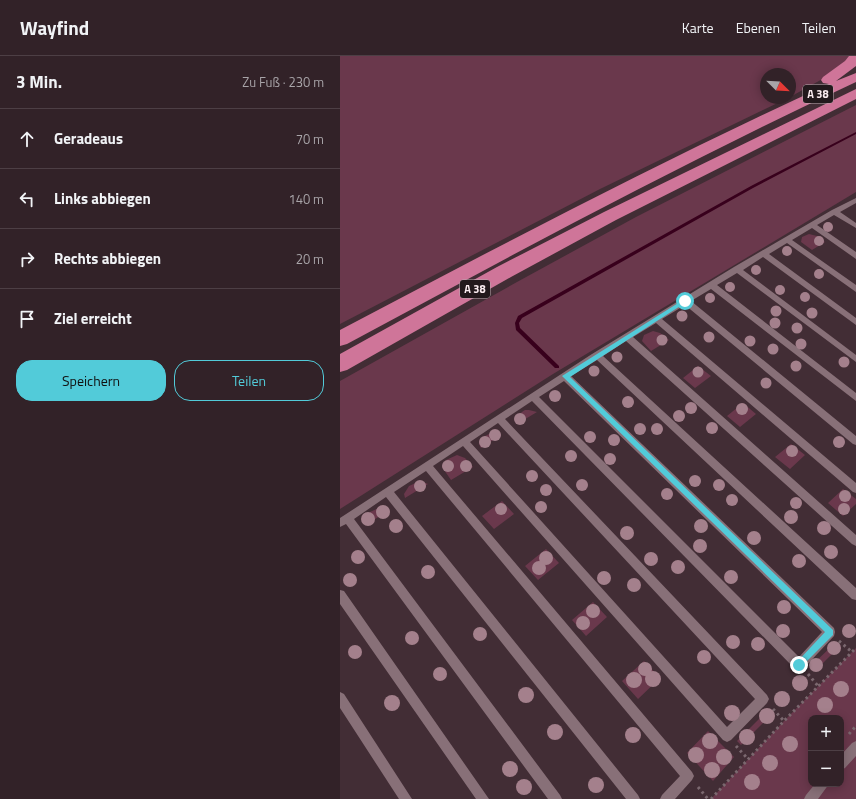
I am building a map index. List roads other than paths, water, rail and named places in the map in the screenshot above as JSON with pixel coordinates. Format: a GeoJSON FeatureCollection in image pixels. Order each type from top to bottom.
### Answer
{"type":"FeatureCollection","features":[{"type":"Feature","properties":{"kind":"highway"},"geometry":{"type":"LineString","coordinates":[[779,112],[793,98],[829,79],[850,64],[856,56]]}},
{"type":"Feature","properties":{"kind":"highway","name":"A 38"},"geometry":{"type":"LineString","coordinates":[[340,339],[556,223],[779,112],[856,76]]}},
{"type":"Feature","properties":{"kind":"highway","name":"A 38"},"geometry":{"type":"LineString","coordinates":[[340,364],[504,272],[604,219],[856,93]]}},
{"type":"Feature","properties":{"kind":"lane"},"geometry":{"type":"LineString","coordinates":[[556,799],[344,521],[464,441],[627,337],[737,269],[856,200]]}},
{"type":"Feature","properties":{"kind":"lane"},"geometry":{"type":"LineString","coordinates":[[834,212],[856,226]]}},
{"type":"Feature","properties":{"kind":"lane"},"geometry":{"type":"LineString","coordinates":[[812,225],[856,256]]}},
{"type":"Feature","properties":{"kind":"lane"},"geometry":{"type":"LineString","coordinates":[[787,240],[856,289]]}},
{"type":"Feature","properties":{"kind":"lane"},"geometry":{"type":"LineString","coordinates":[[764,254],[856,322]]}},
{"type":"Feature","properties":{"kind":"lane"},"geometry":{"type":"LineString","coordinates":[[737,269],[856,359]]}},
{"type":"Feature","properties":{"kind":"lane"},"geometry":{"type":"LineString","coordinates":[[711,285],[856,398]]}},
{"type":"Feature","properties":{"kind":"lane"},"geometry":{"type":"LineString","coordinates":[[685,301],[856,441]]}},
{"type":"Feature","properties":{"kind":"lane"},"geometry":{"type":"LineString","coordinates":[[657,319],[856,489]]}},
{"type":"Feature","properties":{"kind":"lane"},"geometry":{"type":"LineString","coordinates":[[627,337],[856,541]]}},
{"type":"Feature","properties":{"kind":"lane"},"geometry":{"type":"LineString","coordinates":[[598,356],[856,595]]}},
{"type":"Feature","properties":{"kind":"lane"},"geometry":{"type":"LineString","coordinates":[[533,397],[799,665],[830,632],[565,376]]}},
{"type":"Feature","properties":{"kind":"lane"},"geometry":{"type":"LineString","coordinates":[[464,441],[726,736],[763,699],[500,419]]}},
{"type":"Feature","properties":{"kind":"lane"},"geometry":{"type":"LineString","coordinates":[[427,466],[688,776],[666,799]]}},
{"type":"Feature","properties":{"kind":"lane"},"geometry":{"type":"LineString","coordinates":[[388,492],[634,799]]}},
{"type":"Feature","properties":{"kind":"lane"},"geometry":{"type":"LineString","coordinates":[[340,595],[483,799]]}},
{"type":"Feature","properties":{"kind":"lane"},"geometry":{"type":"LineString","coordinates":[[340,698],[406,799]]}},
{"type":"Feature","properties":{"kind":"lane"},"geometry":{"type":"LineString","coordinates":[[844,761],[856,747]]}},
{"type":"Feature","properties":{"kind":"lane"},"geometry":{"type":"LineString","coordinates":[[810,799],[820,787]]}},
{"type":"Feature","properties":{"kind":"waterway"},"geometry":{"type":"LineString","coordinates":[[557,367],[518,329],[517,323],[520,317],[752,187],[856,133]]}}]}
